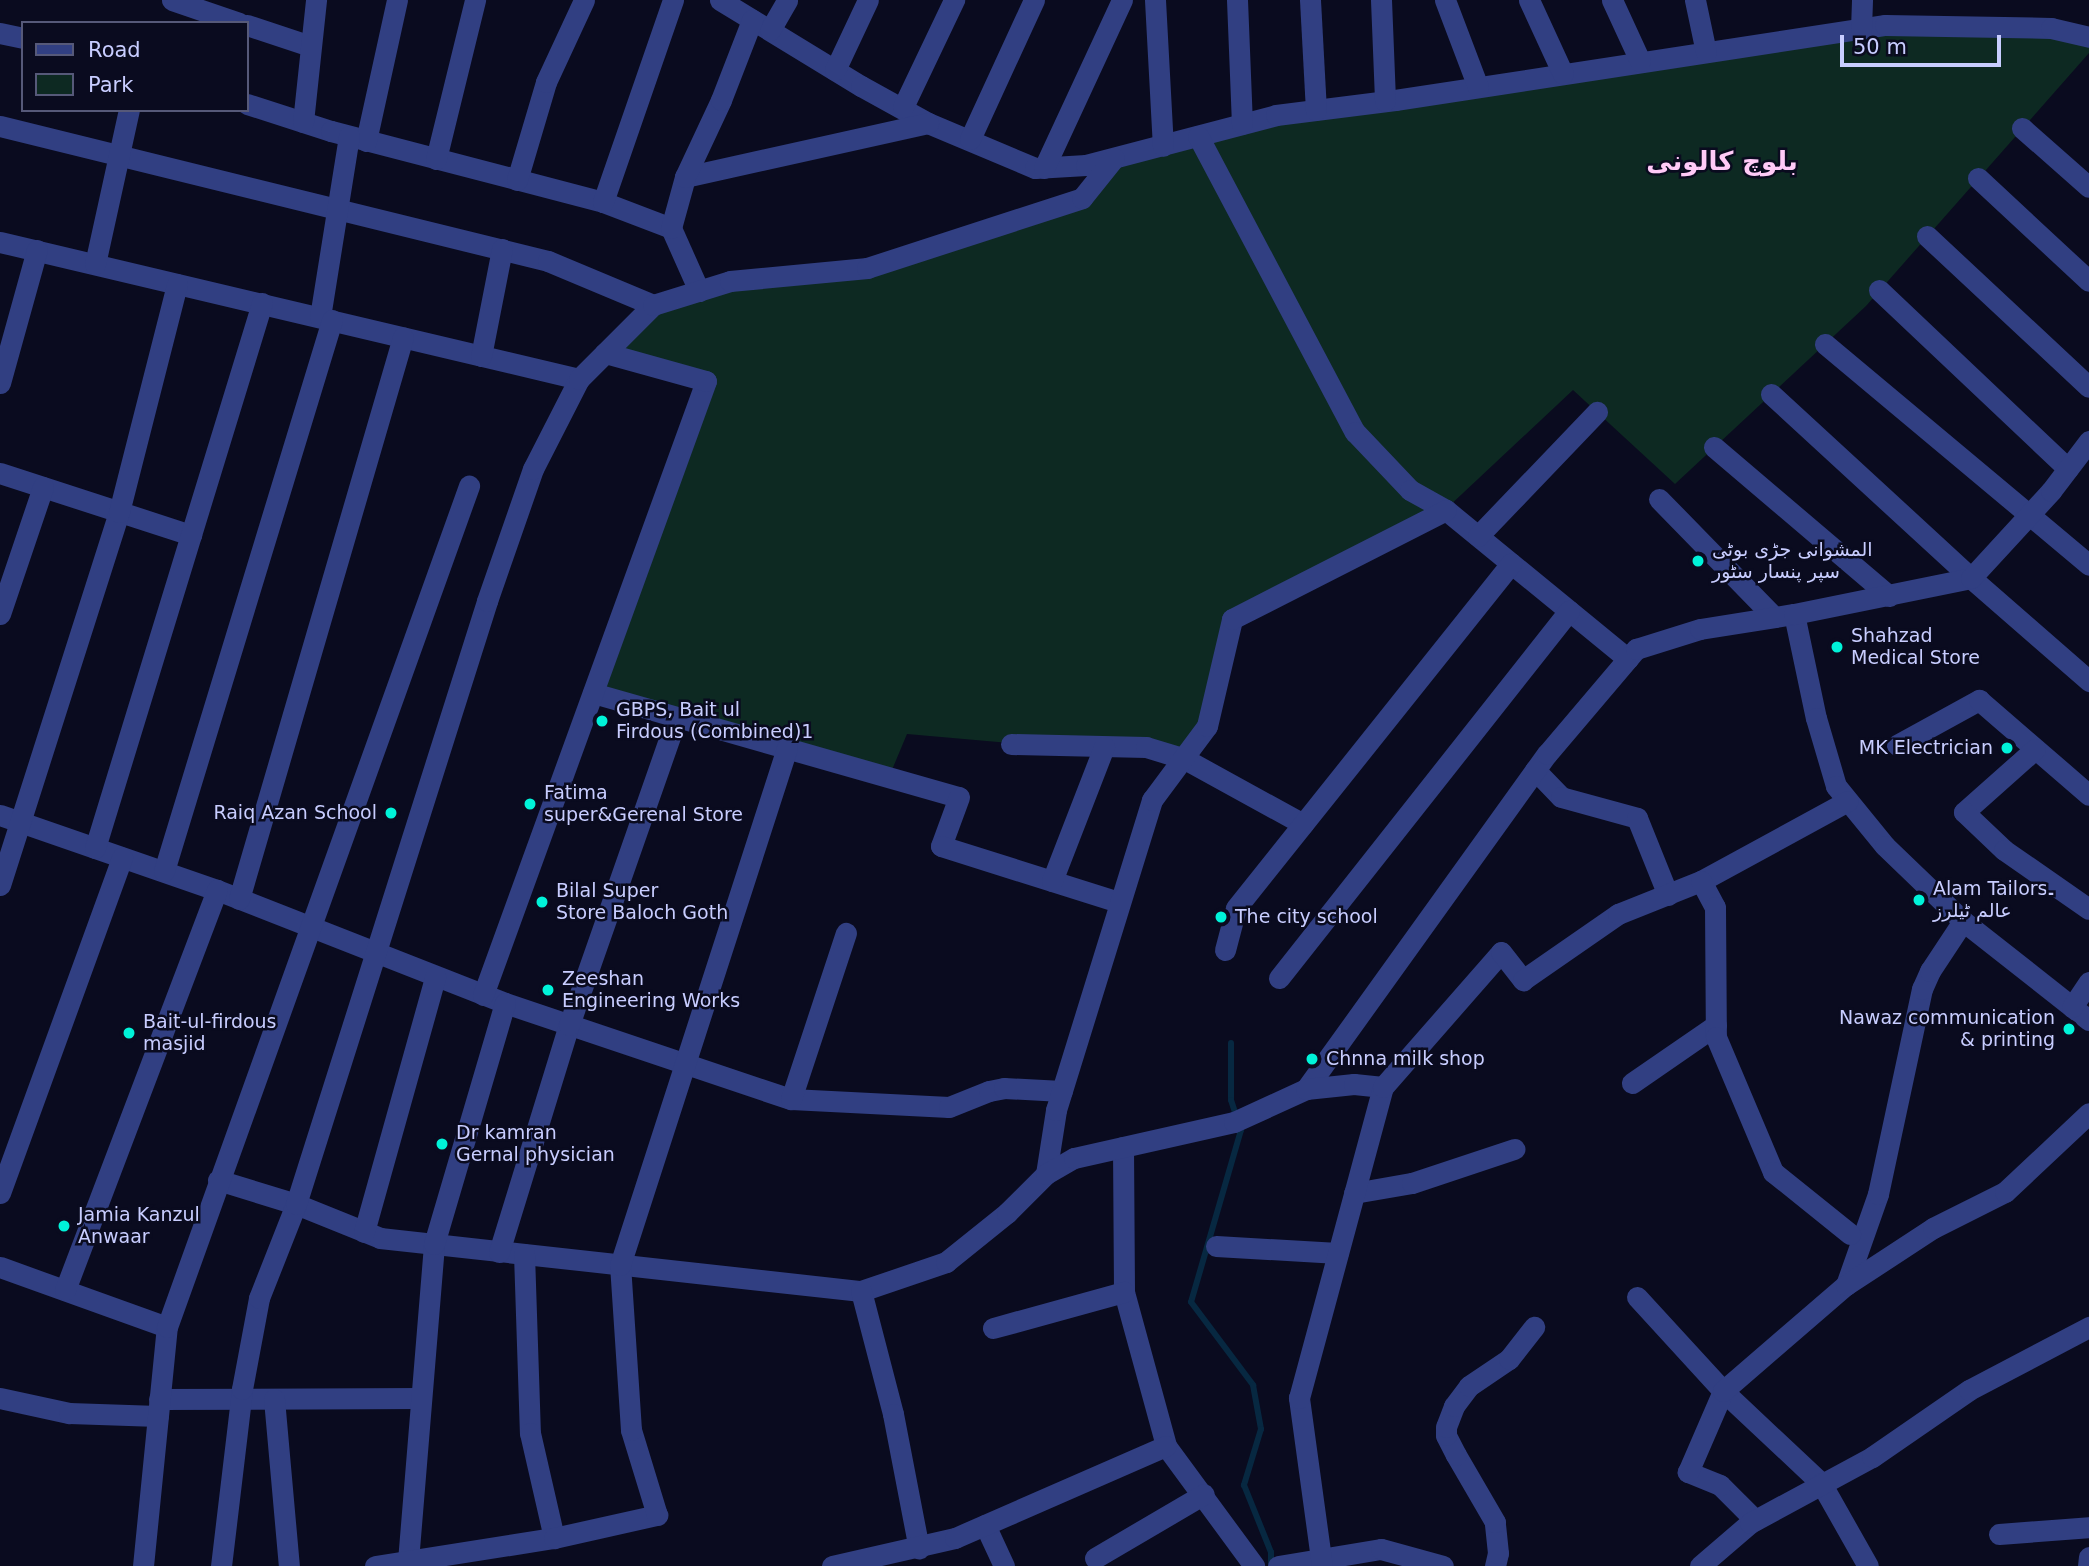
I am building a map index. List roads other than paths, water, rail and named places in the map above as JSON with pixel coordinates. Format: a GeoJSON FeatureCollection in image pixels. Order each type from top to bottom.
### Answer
{"type":"FeatureCollection","features":[{"type":"Feature","properties":{"kind":"street"},"geometry":{"type":"LineString","coordinates":[[172,0],[207,6],[235,21]]}},
{"type":"Feature","properties":{"kind":"street"},"geometry":{"type":"LineString","coordinates":[[303,122],[316,0]]}},
{"type":"Feature","properties":{"kind":"street"},"geometry":{"type":"LineString","coordinates":[[164,872],[326,319],[337,209],[397,0]]}},
{"type":"Feature","properties":{"kind":"street"},"geometry":{"type":"LineString","coordinates":[[436,159],[475,0]]}},
{"type":"Feature","properties":{"kind":"street"},"geometry":{"type":"LineString","coordinates":[[517,180],[546,82],[584,0]]}},
{"type":"Feature","properties":{"kind":"street"},"geometry":{"type":"LineString","coordinates":[[603,202],[673,0]]}},
{"type":"Feature","properties":{"kind":"street"},"geometry":{"type":"LineString","coordinates":[[720,0],[835,70],[928,122],[1035,168],[1086,165],[1276,115],[1885,25],[2051,28],[2089,37]]}},
{"type":"Feature","properties":{"kind":"street"},"geometry":{"type":"LineString","coordinates":[[699,291],[671,228],[685,177],[721,100],[761,25],[787,0]]}},
{"type":"Feature","properties":{"kind":"street"},"geometry":{"type":"LineString","coordinates":[[835,70],[869,0]]}},
{"type":"Feature","properties":{"kind":"street"},"geometry":{"type":"LineString","coordinates":[[903,107],[954,0]]}},
{"type":"Feature","properties":{"kind":"street"},"geometry":{"type":"LineString","coordinates":[[970,139],[1034,0]]}},
{"type":"Feature","properties":{"kind":"street"},"geometry":{"type":"LineString","coordinates":[[1044,167],[1122,0]]}},
{"type":"Feature","properties":{"kind":"street"},"geometry":{"type":"LineString","coordinates":[[1155,0],[1163,146]]}},
{"type":"Feature","properties":{"kind":"street"},"geometry":{"type":"LineString","coordinates":[[1237,0],[1242,124]]}},
{"type":"Feature","properties":{"kind":"street"},"geometry":{"type":"LineString","coordinates":[[1310,0],[1316,110]]}},
{"type":"Feature","properties":{"kind":"street"},"geometry":{"type":"LineString","coordinates":[[1381,0],[1385,101]]}},
{"type":"Feature","properties":{"kind":"street"},"geometry":{"type":"LineString","coordinates":[[1445,0],[1478,87]]}},
{"type":"Feature","properties":{"kind":"street"},"geometry":{"type":"LineString","coordinates":[[1529,0],[1563,74]]}},
{"type":"Feature","properties":{"kind":"street"},"geometry":{"type":"LineString","coordinates":[[1612,0],[1640,61]]}},
{"type":"Feature","properties":{"kind":"street"},"geometry":{"type":"LineString","coordinates":[[1695,0],[1706,52]]}},
{"type":"Feature","properties":{"kind":"street"},"geometry":{"type":"LineString","coordinates":[[1861,29],[1862,0]]}},
{"type":"Feature","properties":{"kind":"street"},"geometry":{"type":"LineString","coordinates":[[248,25],[310,46]]}},
{"type":"Feature","properties":{"kind":"street"},"geometry":{"type":"LineString","coordinates":[[0,33],[21,38]]}},
{"type":"Feature","properties":{"kind":"street"},"geometry":{"type":"LineString","coordinates":[[248,104],[357,138],[603,202],[671,228]]}},
{"type":"Feature","properties":{"kind":"street"},"geometry":{"type":"LineString","coordinates":[[95,264],[129,112]]}},
{"type":"Feature","properties":{"kind":"street"},"geometry":{"type":"LineString","coordinates":[[685,177],[928,122]]}},
{"type":"Feature","properties":{"kind":"street"},"geometry":{"type":"LineString","coordinates":[[0,126],[548,261],[653,305]]}},
{"type":"Feature","properties":{"kind":"street"},"geometry":{"type":"LineString","coordinates":[[2022,128],[2089,187]]}},
{"type":"Feature","properties":{"kind":"street"},"geometry":{"type":"LineString","coordinates":[[1198,136],[1355,432],[1410,490],[1446,510],[1628,659]]}},
{"type":"Feature","properties":{"kind":"street"},"geometry":{"type":"LineString","coordinates":[[221,1566],[241,1399],[258,1298],[296,1204],[487,601],[533,470],[579,379],[653,305],[730,282],[867,268],[1082,198],[1114,158]]}},
{"type":"Feature","properties":{"kind":"street"},"geometry":{"type":"LineString","coordinates":[[1978,178],[2089,281]]}},
{"type":"Feature","properties":{"kind":"street"},"geometry":{"type":"LineString","coordinates":[[1927,236],[2089,387]]}},
{"type":"Feature","properties":{"kind":"street"},"geometry":{"type":"LineString","coordinates":[[0,242],[579,379]]}},
{"type":"Feature","properties":{"kind":"street"},"geometry":{"type":"LineString","coordinates":[[481,356],[502,249]]}},
{"type":"Feature","properties":{"kind":"street"},"geometry":{"type":"LineString","coordinates":[[0,383],[37,250]]}},
{"type":"Feature","properties":{"kind":"street"},"geometry":{"type":"LineString","coordinates":[[0,885],[9,818],[119,512],[177,284]]}},
{"type":"Feature","properties":{"kind":"street"},"geometry":{"type":"LineString","coordinates":[[1306,1089],[1535,770],[1636,649],[1700,629],[1784,616],[1971,578],[2081,457],[1879,290]]}},
{"type":"Feature","properties":{"kind":"street"},"geometry":{"type":"LineString","coordinates":[[95,848],[262,303]]}},
{"type":"Feature","properties":{"kind":"street"},"geometry":{"type":"LineString","coordinates":[[239,899],[403,337]]}},
{"type":"Feature","properties":{"kind":"street"},"geometry":{"type":"LineString","coordinates":[[1825,344],[2089,565]]}},
{"type":"Feature","properties":{"kind":"street"},"geometry":{"type":"LineString","coordinates":[[483,995],[706,381],[605,353]]}},
{"type":"Feature","properties":{"kind":"street"},"geometry":{"type":"LineString","coordinates":[[1771,394],[1971,578],[2089,681]]}},
{"type":"Feature","properties":{"kind":"street"},"geometry":{"type":"LineString","coordinates":[[1478,536],[1597,412]]}},
{"type":"Feature","properties":{"kind":"street"},"geometry":{"type":"LineString","coordinates":[[1714,447],[1889,596]]}},
{"type":"Feature","properties":{"kind":"street"},"geometry":{"type":"LineString","coordinates":[[0,473],[191,535]]}},
{"type":"Feature","properties":{"kind":"street"},"geometry":{"type":"LineString","coordinates":[[143,1566],[167,1327],[308,927],[469,486]]}},
{"type":"Feature","properties":{"kind":"street"},"geometry":{"type":"LineString","coordinates":[[0,614],[43,487]]}},
{"type":"Feature","properties":{"kind":"street"},"geometry":{"type":"LineString","coordinates":[[1659,499],[1784,616],[1836,786],[1885,846],[1964,921],[2081,1013],[2089,982]]}},
{"type":"Feature","properties":{"kind":"street"},"geometry":{"type":"LineString","coordinates":[[1046,1174],[1062,1091],[1152,800],[1207,726],[1232,619],[1446,510]]}},
{"type":"Feature","properties":{"kind":"street"},"geometry":{"type":"LineString","coordinates":[[1225,950],[1236,908],[1511,563]]}},
{"type":"Feature","properties":{"kind":"street"},"geometry":{"type":"LineString","coordinates":[[1279,978],[1569,611]]}},
{"type":"Feature","properties":{"kind":"street"},"geometry":{"type":"LineString","coordinates":[[593,693],[959,797],[942,846],[1119,902]]}},
{"type":"Feature","properties":{"kind":"street"},"geometry":{"type":"LineString","coordinates":[[1897,746],[1979,700],[2089,795]]}},
{"type":"Feature","properties":{"kind":"street"},"geometry":{"type":"LineString","coordinates":[[499,1252],[569,1025],[677,717]]}},
{"type":"Feature","properties":{"kind":"street"},"geometry":{"type":"LineString","coordinates":[[1011,744],[1146,747],[1183,758],[1303,824]]}},
{"type":"Feature","properties":{"kind":"street"},"geometry":{"type":"LineString","coordinates":[[1052,881],[1104,747]]}},
{"type":"Feature","properties":{"kind":"street"},"geometry":{"type":"LineString","coordinates":[[375,1566],[554,1538],[657,1515],[631,1430],[620,1265],[787,748]]}},
{"type":"Feature","properties":{"kind":"street"},"geometry":{"type":"LineString","coordinates":[[2035,749],[1964,812],[2004,850],[2089,909]]}},
{"type":"Feature","properties":{"kind":"street"},"geometry":{"type":"LineString","coordinates":[[1535,770],[1561,797],[1637,818],[1668,895]]}},
{"type":"Feature","properties":{"kind":"street"},"geometry":{"type":"LineString","coordinates":[[1322,1562],[1299,1398],[1383,1087],[1501,952],[1523,980],[1618,914],[1701,881],[1848,801]]}},
{"type":"Feature","properties":{"kind":"street"},"geometry":{"type":"LineString","coordinates":[[9,818],[217,890],[374,954],[505,1003],[791,1099],[949,1107],[977,1095],[1004,1088],[1062,1091]]}},
{"type":"Feature","properties":{"kind":"street"},"geometry":{"type":"LineString","coordinates":[[0,1192],[122,858]]}},
{"type":"Feature","properties":{"kind":"street"},"geometry":{"type":"LineString","coordinates":[[1701,881],[1715,907],[1716,1037],[1773,1172],[1850,1234]]}},
{"type":"Feature","properties":{"kind":"street"},"geometry":{"type":"LineString","coordinates":[[65,1290],[217,890]]}},
{"type":"Feature","properties":{"kind":"street"},"geometry":{"type":"LineString","coordinates":[[1846,1284],[1878,1194],[1923,989],[1930,971],[1964,921]]}},
{"type":"Feature","properties":{"kind":"street"},"geometry":{"type":"LineString","coordinates":[[791,1099],[846,933]]}},
{"type":"Feature","properties":{"kind":"street"},"geometry":{"type":"LineString","coordinates":[[364,1232],[435,977]]}},
{"type":"Feature","properties":{"kind":"street"},"geometry":{"type":"LineString","coordinates":[[408,1561],[434,1244],[505,1003]]}},
{"type":"Feature","properties":{"kind":"street"},"geometry":{"type":"LineString","coordinates":[[1632,1083],[1716,1025]]}},
{"type":"Feature","properties":{"kind":"street"},"geometry":{"type":"LineString","coordinates":[[218,1180],[296,1204],[380,1238],[861,1291],[946,1262],[1007,1213],[1046,1174],[1073,1158],[1240,1119],[1306,1089],[1354,1084],[1383,1087]]}},
{"type":"Feature","properties":{"kind":"street"},"geometry":{"type":"LineString","coordinates":[[1755,1520],[1720,1485],[1688,1472],[1723,1391],[1846,1284],[1933,1228],[2005,1192],[2089,1112]]}},
{"type":"Feature","properties":{"kind":"street"},"geometry":{"type":"LineString","coordinates":[[1123,1147],[1124,1292],[1166,1446],[1204,1494],[1254,1566]]}},
{"type":"Feature","properties":{"kind":"street"},"geometry":{"type":"LineString","coordinates":[[1354,1193],[1412,1183],[1514,1149]]}},
{"type":"Feature","properties":{"kind":"street"},"geometry":{"type":"LineString","coordinates":[[1216,1246],[1338,1253]]}},
{"type":"Feature","properties":{"kind":"street"},"geometry":{"type":"LineString","coordinates":[[524,1254],[530,1433],[554,1538]]}},
{"type":"Feature","properties":{"kind":"street"},"geometry":{"type":"LineString","coordinates":[[0,1267],[167,1327]]}},
{"type":"Feature","properties":{"kind":"street"},"geometry":{"type":"LineString","coordinates":[[861,1291],[893,1414],[919,1549]]}},
{"type":"Feature","properties":{"kind":"street"},"geometry":{"type":"LineString","coordinates":[[993,1328],[1124,1292]]}},
{"type":"Feature","properties":{"kind":"street"},"geometry":{"type":"LineString","coordinates":[[1637,1297],[1723,1391],[1821,1483],[1868,1566]]}},
{"type":"Feature","properties":{"kind":"street"},"geometry":{"type":"LineString","coordinates":[[1700,1566],[1755,1520],[1872,1457],[1969,1390],[2089,1326]]}},
{"type":"Feature","properties":{"kind":"street"},"geometry":{"type":"LineString","coordinates":[[1495,1566],[1498,1553],[1495,1522],[1455,1455],[1446,1435],[1446,1427],[1454,1406],[1469,1386],[1509,1359],[1534,1327]]}},
{"type":"Feature","properties":{"kind":"street"},"geometry":{"type":"LineString","coordinates":[[0,1398],[69,1413],[158,1408],[241,1399],[422,1398]]}},
{"type":"Feature","properties":{"kind":"street"},"geometry":{"type":"LineString","coordinates":[[274,1399],[289,1566]]}},
{"type":"Feature","properties":{"kind":"street"},"geometry":{"type":"LineString","coordinates":[[832,1566],[857,1558],[919,1549],[985,1525],[1166,1446]]}},
{"type":"Feature","properties":{"kind":"street"},"geometry":{"type":"LineString","coordinates":[[1095,1558],[1204,1494]]}},
{"type":"Feature","properties":{"kind":"street"},"geometry":{"type":"LineString","coordinates":[[985,1525],[1004,1566]]}},
{"type":"Feature","properties":{"kind":"street"},"geometry":{"type":"LineString","coordinates":[[1999,1534],[2089,1527]]}},
{"type":"Feature","properties":{"kind":"street"},"geometry":{"type":"LineString","coordinates":[[1283,1565],[1322,1562],[1381,1549],[1443,1566]]}},
{"type":"Feature","properties":{"kind":"street"},"geometry":{"type":"LineString","coordinates":[[2088,1566],[2089,1558]]}},
{"type":"Feature","properties":{"kind":"waterway"},"geometry":{"type":"LineString","coordinates":[[1231,1043],[1231,1100],[1241,1130],[1191,1302],[1253,1385],[1261,1429],[1244,1485],[1271,1552],[1271,1563]]}},
{"type":"Feature","properties":{"kind":"place","name":"المشوانی جڑی بوٹی سپر پنسار سٹور"},"geometry":{"type":"Point","coordinates":[1698,561]}},
{"type":"Feature","properties":{"kind":"place","name":"Shahzad Medical Store"},"geometry":{"type":"Point","coordinates":[1837,647]}},
{"type":"Feature","properties":{"kind":"place","name":"GBPS, Bait ul Firdous (Combined)1"},"geometry":{"type":"Point","coordinates":[602,721]}},
{"type":"Feature","properties":{"kind":"place","name":"MK Electrician"},"geometry":{"type":"Point","coordinates":[2007,748]}},
{"type":"Feature","properties":{"kind":"place","name":"Fatima super&Gerenal Store"},"geometry":{"type":"Point","coordinates":[530,804]}},
{"type":"Feature","properties":{"kind":"place","name":"Raiq Azan School"},"geometry":{"type":"Point","coordinates":[391,813]}},
{"type":"Feature","properties":{"kind":"place","name":"Alam Tailors۔ عالم ٹیلرز"},"geometry":{"type":"Point","coordinates":[1919,900]}},
{"type":"Feature","properties":{"kind":"place","name":"Bilal Super Store Baloch Goth"},"geometry":{"type":"Point","coordinates":[542,902]}},
{"type":"Feature","properties":{"kind":"place","name":"The city school"},"geometry":{"type":"Point","coordinates":[1221,917]}},
{"type":"Feature","properties":{"kind":"place","name":"Zeeshan Engineering Works"},"geometry":{"type":"Point","coordinates":[548,990]}},
{"type":"Feature","properties":{"kind":"place","name":"Nawaz communication & printing"},"geometry":{"type":"Point","coordinates":[2069,1029]}},
{"type":"Feature","properties":{"kind":"place","name":"Bait-ul-firdous masjid"},"geometry":{"type":"Point","coordinates":[129,1033]}},
{"type":"Feature","properties":{"kind":"place","name":"Chnna milk shop"},"geometry":{"type":"Point","coordinates":[1312,1059]}},
{"type":"Feature","properties":{"kind":"place","name":"Dr kamran Gernal physician"},"geometry":{"type":"Point","coordinates":[442,1144]}},
{"type":"Feature","properties":{"kind":"place","name":"Jamia Kanzul Anwaar"},"geometry":{"type":"Point","coordinates":[64,1226]}},
{"type":"Feature","properties":{"kind":"district","name":"بلوچ کالونی"},"geometry":{"type":"Point","coordinates":[1722,162]}}]}
